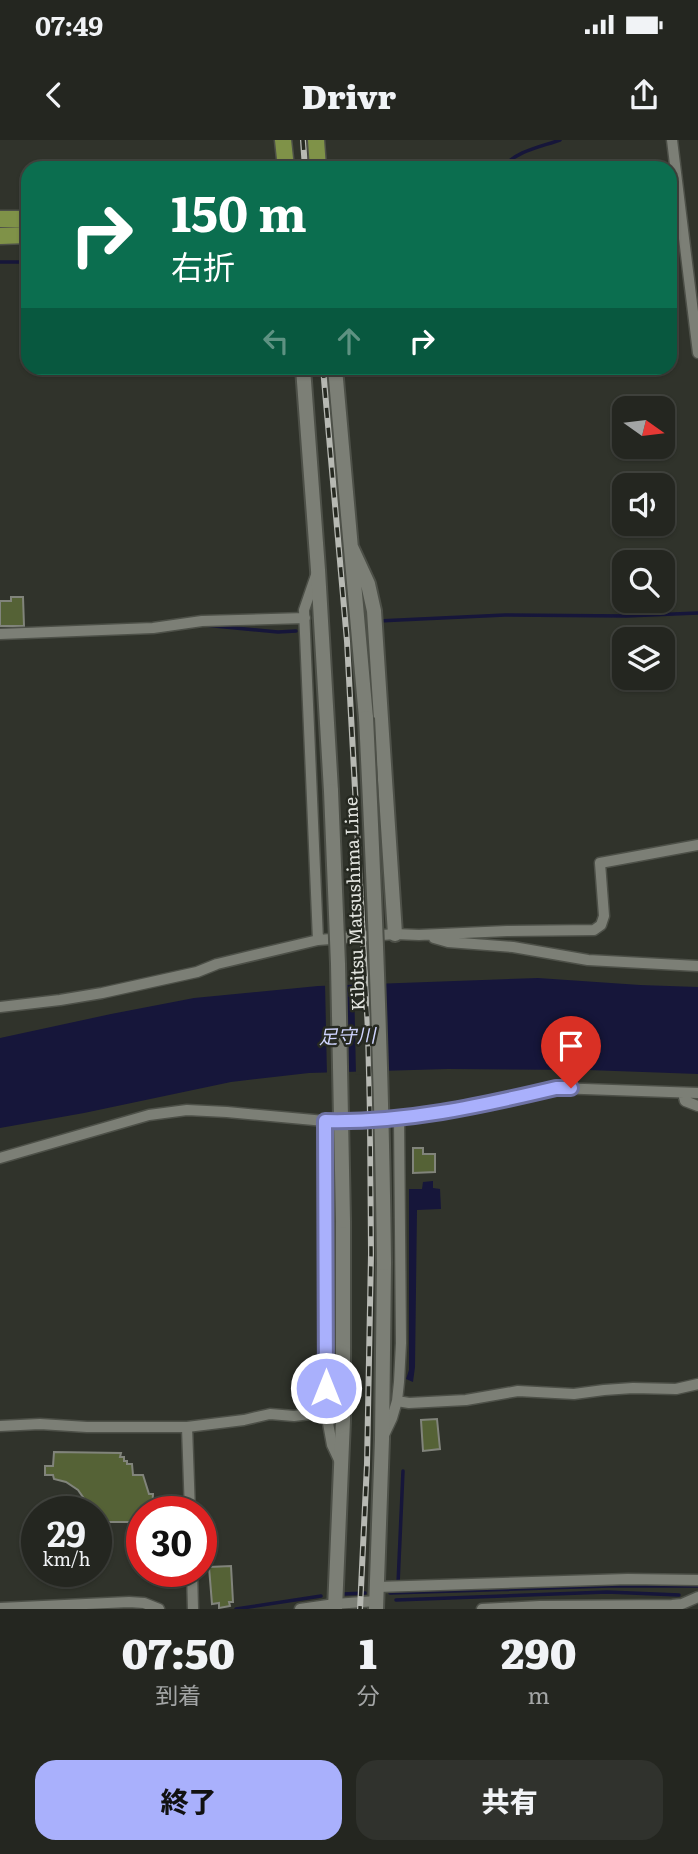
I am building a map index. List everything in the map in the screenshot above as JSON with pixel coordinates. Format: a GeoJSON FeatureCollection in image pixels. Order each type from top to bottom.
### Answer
{"type":"FeatureCollection","features":[{"type":"Feature","properties":{"kind":"main road"},"geometry":{"type":"LineString","coordinates":[[283,140],[285,161]]}},
{"type":"Feature","properties":{"kind":"main road"},"geometry":{"type":"LineString","coordinates":[[316,140],[318,161]]}},
{"type":"Feature","properties":{"kind":"main road"},"geometry":{"type":"LineString","coordinates":[[0,219],[21,219]]}},
{"type":"Feature","properties":{"kind":"main road"},"geometry":{"type":"LineString","coordinates":[[0,236],[21,235]]}},
{"type":"Feature","properties":{"kind":"main road","name":"Kibitsu Matsushima Line"},"geometry":{"type":"LineString","coordinates":[[304,375],[331,791],[338,978],[343,1221],[343,1420],[335,1606]]}},
{"type":"Feature","properties":{"kind":"main road","name":"Kibitsu Matsushima Line"},"geometry":{"type":"LineString","coordinates":[[336,375],[366,718],[382,1102],[384,1263],[377,1599]]}},
{"type":"Feature","properties":{"kind":"main road"},"geometry":{"type":"LineString","coordinates":[[351,547],[368,584],[374,611],[395,934]]}},
{"type":"Feature","properties":{"kind":"street"},"geometry":{"type":"LineString","coordinates":[[673,140],[675,161]]}},
{"type":"Feature","properties":{"kind":"street"},"geometry":{"type":"LineString","coordinates":[[677,174],[698,353]]}},
{"type":"Feature","properties":{"kind":"street"},"geometry":{"type":"LineString","coordinates":[[318,570],[304,610],[318,940]]}},
{"type":"Feature","properties":{"kind":"street"},"geometry":{"type":"LineString","coordinates":[[0,634],[153,628],[202,621],[305,618]]}},
{"type":"Feature","properties":{"kind":"street"},"geometry":{"type":"LineString","coordinates":[[0,1007],[102,993],[197,972],[218,964],[318,940],[395,934],[594,930],[601,925],[604,916],[600,863],[698,845]]}},
{"type":"Feature","properties":{"kind":"street"},"geometry":{"type":"LineString","coordinates":[[419,935],[448,942],[513,947],[568,958],[698,966]]}},
{"type":"Feature","properties":{"kind":"street"},"geometry":{"type":"LineString","coordinates":[[0,1158],[149,1115],[187,1110],[357,1122],[447,1112],[556,1088],[698,1093]]}},
{"type":"Feature","properties":{"kind":"street"},"geometry":{"type":"LineString","coordinates":[[683,1093],[685,1101],[698,1106]]}},
{"type":"Feature","properties":{"kind":"street"},"geometry":{"type":"LineString","coordinates":[[382,1439],[397,1401],[401,1343],[399,1119]]}},
{"type":"Feature","properties":{"kind":"street"},"geometry":{"type":"LineString","coordinates":[[325,1121],[326,1412],[332,1445],[341,1463]]}},
{"type":"Feature","properties":{"kind":"street"},"geometry":{"type":"LineString","coordinates":[[397,1401],[410,1403],[466,1400],[518,1391],[574,1394],[633,1388],[676,1389],[698,1384]]}},
{"type":"Feature","properties":{"kind":"street"},"geometry":{"type":"LineString","coordinates":[[0,1426],[40,1424],[187,1427],[270,1415],[294,1416],[326,1412]]}},
{"type":"Feature","properties":{"kind":"street"},"geometry":{"type":"LineString","coordinates":[[187,1427],[189,1496]]}},
{"type":"Feature","properties":{"kind":"street"},"geometry":{"type":"LineString","coordinates":[[300,1609],[377,1599],[398,1586],[628,1579],[697,1585]]}},
{"type":"Feature","properties":{"kind":"street"},"geometry":{"type":"LineString","coordinates":[[192,1587],[193,1609]]}},
{"type":"Feature","properties":{"kind":"street"},"geometry":{"type":"LineString","coordinates":[[482,1609],[675,1605],[698,1597]]}},
{"type":"Feature","properties":{"kind":"street"},"geometry":{"type":"LineString","coordinates":[[0,1608],[129,1602],[144,1603],[159,1609]]}},
{"type":"Feature","properties":{"kind":"water","name":"足守川"},"geometry":{"type":"Polygon","coordinates":[[[538,978],[698,987],[698,1074],[448,1069],[309,1073],[231,1082],[0,1128],[0,1038],[194,998],[318,986],[538,978]]]}},
{"type":"Feature","properties":{"kind":"water"},"geometry":{"type":"Polygon","coordinates":[[[433,1181],[433,1188],[440,1189],[441,1209],[417,1210],[413,1382],[406,1379],[409,1370],[409,1189],[422,1189],[423,1182],[433,1181]]]}},
{"type":"Feature","properties":{"kind":"pier"},"geometry":{"type":"Polygon","coordinates":[[[370,980],[372,1074],[356,1075],[354,981],[370,980]]]}},
{"type":"Feature","properties":{"kind":"pier"},"geometry":{"type":"Polygon","coordinates":[[[345,981],[348,1075],[327,1076],[325,982],[345,981]]]}},
{"type":"Feature","properties":{"kind":"building"},"geometry":{"type":"Polygon","coordinates":[[[11,597],[23,597],[24,626],[0,626],[0,601],[11,601],[11,597]]]}},
{"type":"Feature","properties":{"kind":"building"},"geometry":{"type":"Polygon","coordinates":[[[413,1148],[423,1148],[423,1154],[435,1154],[435,1172],[413,1173],[413,1148]]]}},
{"type":"Feature","properties":{"kind":"building"},"geometry":{"type":"Polygon","coordinates":[[[437,1419],[440,1449],[423,1451],[421,1420],[437,1419]]]}},
{"type":"Feature","properties":{"kind":"building"},"geometry":{"type":"Polygon","coordinates":[[[54,1452],[121,1453],[120,1457],[124,1457],[127,1464],[132,1464],[133,1475],[143,1475],[149,1494],[153,1496],[126,1496],[126,1522],[112,1522],[112,1496],[82,1496],[66,1482],[54,1479],[53,1475],[45,1475],[45,1466],[53,1466],[54,1452]]]}},
{"type":"Feature","properties":{"kind":"building"},"geometry":{"type":"Polygon","coordinates":[[[231,1566],[233,1602],[229,1602],[230,1606],[219,1608],[219,1603],[212,1604],[211,1587],[217,1587],[217,1567],[231,1566]]]}},
{"type":"Feature","properties":{"kind":"waterway"},"geometry":{"type":"LineString","coordinates":[[510,161],[537,147],[560,140]]}},
{"type":"Feature","properties":{"kind":"waterway"},"geometry":{"type":"LineString","coordinates":[[0,262],[21,262]]}},
{"type":"Feature","properties":{"kind":"waterway"},"geometry":{"type":"LineString","coordinates":[[378,621],[505,615],[626,616],[698,613]]}},
{"type":"Feature","properties":{"kind":"waterway"},"geometry":{"type":"LineString","coordinates":[[204,625],[278,632],[296,631]]}},
{"type":"Feature","properties":{"kind":"waterway"},"geometry":{"type":"LineString","coordinates":[[398,1584],[403,1471]]}},
{"type":"Feature","properties":{"kind":"waterway"},"geometry":{"type":"LineString","coordinates":[[390,1593],[698,1586]]}},
{"type":"Feature","properties":{"kind":"waterway"},"geometry":{"type":"LineString","coordinates":[[396,1600],[607,1592],[679,1595]]}},
{"type":"Feature","properties":{"kind":"waterway"},"geometry":{"type":"LineString","coordinates":[[343,1594],[365,1593]]}},
{"type":"Feature","properties":{"kind":"waterway"},"geometry":{"type":"LineString","coordinates":[[236,1609],[321,1596]]}},
{"type":"Feature","properties":{"kind":"railway"},"geometry":{"type":"LineString","coordinates":[[303,140],[304,161]]}},
{"type":"Feature","properties":{"kind":"railway"},"geometry":{"type":"LineString","coordinates":[[324,375],[347,641],[368,1031],[371,1254],[367,1464],[360,1609]]}},
{"type":"Feature","properties":{"kind":"route"},"geometry":{"type":"LineString","coordinates":[[326,1388],[325,1121],[399,1119],[447,1112],[556,1088],[571,1088]]}}]}
